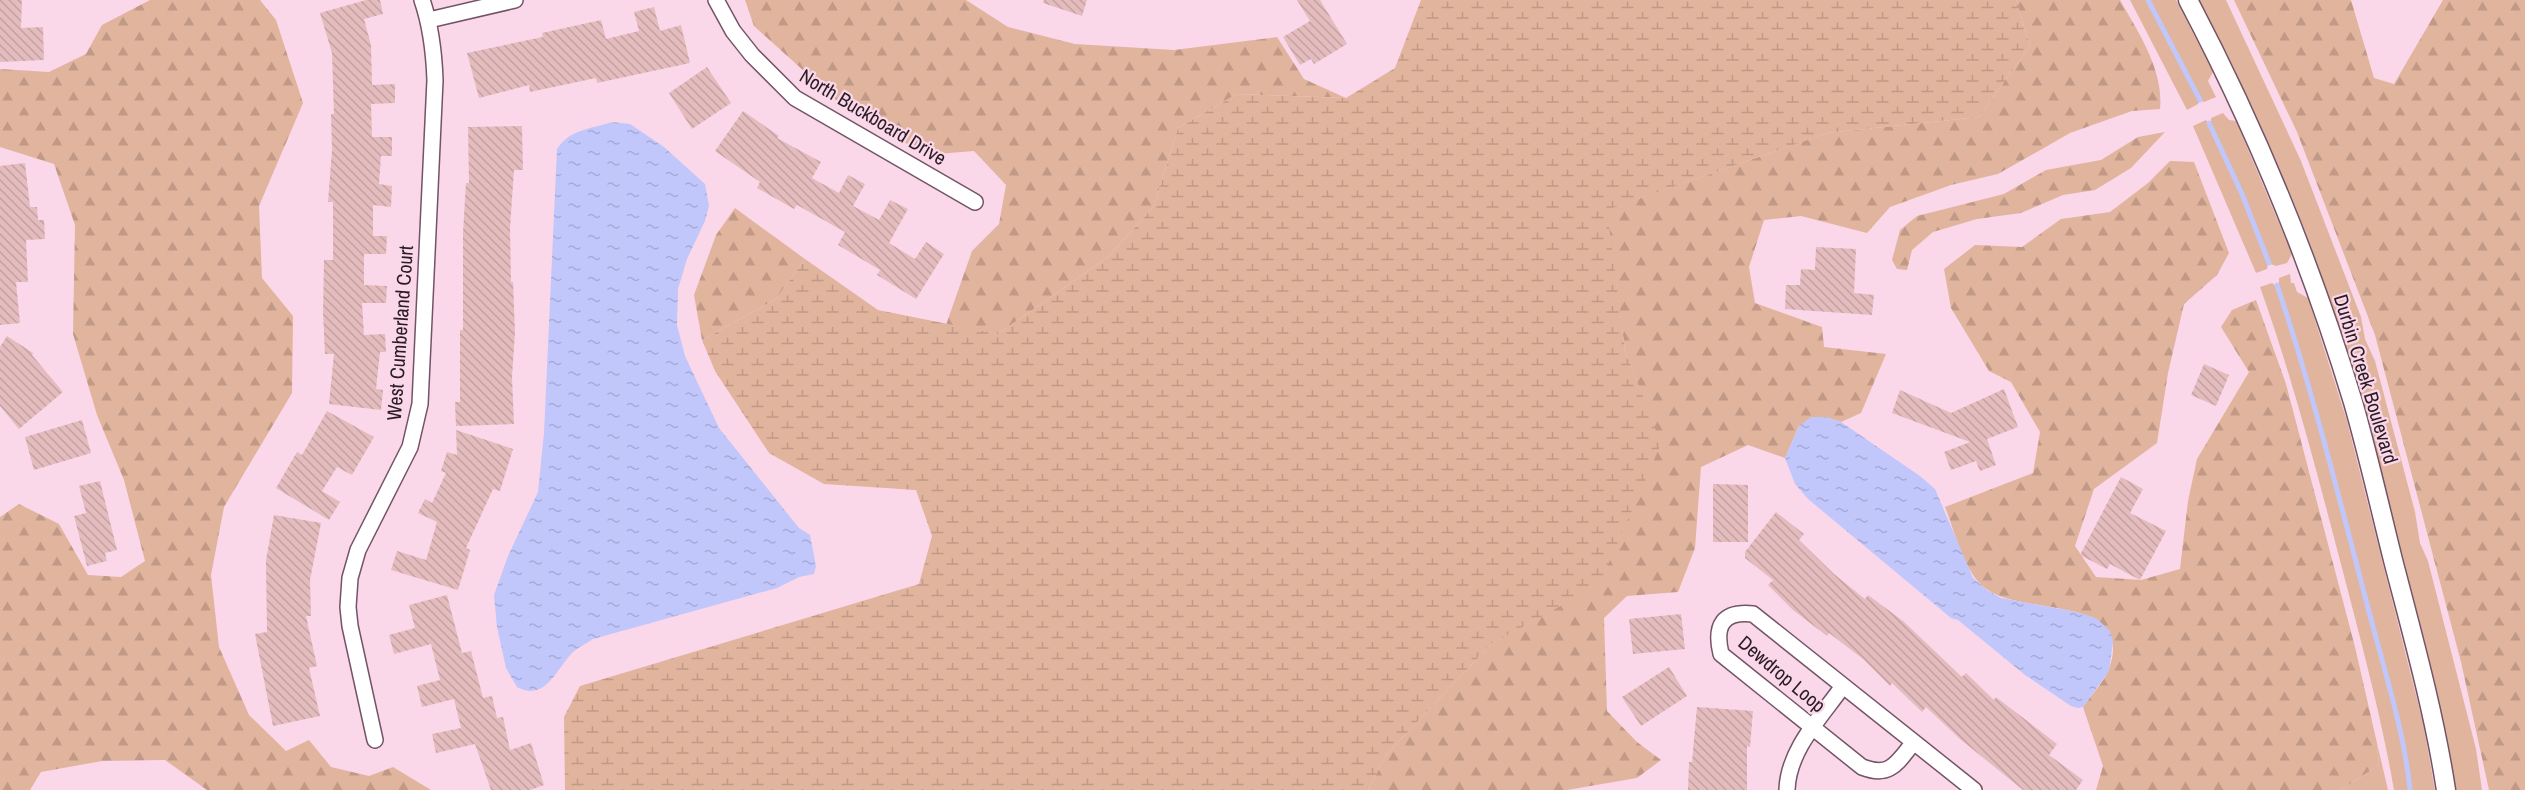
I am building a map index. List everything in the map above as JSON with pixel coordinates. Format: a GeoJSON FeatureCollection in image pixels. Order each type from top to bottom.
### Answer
{"type":"FeatureCollection","features":[{"type":"Feature","properties":{"kind":"street","name":"West Cumberland Court"},"geometry":{"type":"LineString","coordinates":[[375,740],[350,626],[348,607],[350,578],[358,550],[410,447],[420,404],[435,80],[429,20],[422,0]]}},
{"type":"Feature","properties":{"kind":"street"},"geometry":{"type":"LineString","coordinates":[[429,20],[515,0]]}},
{"type":"Feature","properties":{"kind":"street","name":"North Buckboard Drive"},"geometry":{"type":"LineString","coordinates":[[716,0],[733,31],[752,55],[795,98],[975,202]]}},
{"type":"Feature","properties":{"kind":"street","name":"Durbin Creek Boulevard"},"geometry":{"type":"LineString","coordinates":[[2188,0],[2218,57],[2261,149],[2300,243],[2325,314],[2365,450],[2430,704],[2446,790]]}},
{"type":"Feature","properties":{"kind":"street","name":"Dewdrop Loop"},"geometry":{"type":"LineString","coordinates":[[1913,743],[1897,763],[1887,770],[1875,772],[1862,767],[1721,654],[1718,640],[1723,621],[1731,615],[1754,614],[1974,790]]}},
{"type":"Feature","properties":{"kind":"street"},"geometry":{"type":"LineString","coordinates":[[1787,790],[1792,763],[1801,743],[1843,686]]}},
{"type":"Feature","properties":{"kind":"green space"},"geometry":{"type":"Polygon","coordinates":[[[150,0],[260,0],[276,20],[303,103],[259,206],[262,278],[293,316],[292,393],[224,507],[211,575],[219,647],[249,715],[286,751],[309,740],[331,767],[369,776],[393,767],[431,790],[207,790],[165,760],[102,761],[41,772],[30,790],[0,790],[0,517],[19,504],[59,524],[88,575],[121,577],[145,561],[124,480],[97,415],[73,334],[75,225],[54,164],[0,147],[0,69],[49,72],[86,54],[102,25],[150,0]]]}},
{"type":"Feature","properties":{"kind":"green space"},"geometry":{"type":"Polygon","coordinates":[[[745,0],[966,0],[1008,27],[1075,44],[1174,50],[1277,37],[1304,79],[1346,98],[1237,94],[1178,128],[1154,206],[1108,257],[998,334],[946,325],[972,251],[999,224],[1006,185],[974,151],[925,155],[835,99],[754,26],[745,0]]]}},
{"type":"Feature","properties":{"kind":"green space"},"geometry":{"type":"Polygon","coordinates":[[[1421,0],[2016,0],[2030,46],[1979,117],[1827,133],[1607,210],[1625,350],[1661,444],[1599,585],[1491,644],[1386,755],[1368,790],[565,790],[564,717],[580,686],[919,584],[932,536],[916,490],[824,484],[769,453],[715,371],[702,340],[776,299],[805,259],[878,310],[998,334],[1108,257],[1154,206],[1178,128],[1237,94],[1346,98],[1395,68],[1421,0]]]}},
{"type":"Feature","properties":{"kind":"green space"},"geometry":{"type":"Polygon","coordinates":[[[2016,0],[2120,0],[2142,38],[2154,66],[2160,94],[2160,109],[2132,111],[2070,133],[1998,174],[1951,185],[1890,207],[1867,233],[1801,216],[1764,220],[1749,267],[1755,303],[1822,327],[1824,347],[1886,354],[1861,413],[1841,422],[1826,417],[1799,426],[1785,458],[1748,445],[1701,467],[1695,548],[1678,592],[1627,596],[1604,618],[1607,711],[1637,742],[1661,760],[1637,778],[1567,790],[1368,790],[1386,755],[1491,644],[1599,584],[1660,444],[1625,350],[1606,210],[1827,133],[1979,117],[2030,46],[2016,0]]]}},
{"type":"Feature","properties":{"kind":"green space"},"geometry":{"type":"Polygon","coordinates":[[[2130,0],[2176,0],[2213,72],[2208,81],[2216,97],[2204,102],[2200,100],[2198,104],[2187,110],[2130,0]]]}},
{"type":"Feature","properties":{"kind":"green space"},"geometry":{"type":"Polygon","coordinates":[[[2199,0],[2226,0],[2301,161],[2361,317],[2365,339],[2375,361],[2415,512],[2420,543],[2428,561],[2476,749],[2482,790],[2455,790],[2441,718],[2358,389],[2337,322],[2277,165],[2229,58],[2199,0]]]}},
{"type":"Feature","properties":{"kind":"green space"},"geometry":{"type":"Polygon","coordinates":[[[2234,0],[2351,0],[2374,78],[2394,84],[2443,0],[2525,0],[2525,790],[2489,790],[2461,662],[2375,335],[2297,132],[2234,0]]]}},
{"type":"Feature","properties":{"kind":"green space"},"geometry":{"type":"Polygon","coordinates":[[[2223,113],[2229,120],[2236,121],[2292,254],[2287,263],[2276,266],[2268,263],[2267,269],[2256,273],[2193,126],[2206,120],[2208,123],[2211,122],[2211,118],[2223,113]]]}},
{"type":"Feature","properties":{"kind":"green space"},"geometry":{"type":"Polygon","coordinates":[[[2165,132],[2131,168],[2095,190],[2063,195],[2021,213],[1977,219],[1933,232],[1912,250],[1907,270],[1897,269],[1892,260],[1900,230],[1917,216],[2004,194],[2046,170],[2101,160],[2138,137],[2165,132]]]}},
{"type":"Feature","properties":{"kind":"green space"},"geometry":{"type":"Polygon","coordinates":[[[2170,161],[2194,162],[2229,253],[2217,275],[2184,304],[2168,373],[2157,443],[2094,489],[2075,546],[2096,577],[2141,580],[2180,569],[2188,501],[2197,459],[2249,372],[2221,327],[2232,310],[2256,300],[2286,384],[2355,647],[2377,743],[2379,765],[2341,790],[2096,790],[2103,766],[2083,707],[2101,684],[2109,669],[2113,645],[2106,628],[2091,618],[2071,611],[2002,597],[1985,588],[1971,572],[1966,562],[1945,507],[2033,473],[2040,432],[2011,382],[1989,371],[1951,308],[1944,269],[1975,245],[2022,247],[2061,219],[2110,212],[2148,183],[2170,161]]]}},
{"type":"Feature","properties":{"kind":"green space"},"geometry":{"type":"Polygon","coordinates":[[[735,208],[805,259],[776,299],[702,340],[694,295],[716,235],[735,208]]]}},
{"type":"Feature","properties":{"kind":"green space"},"geometry":{"type":"Polygon","coordinates":[[[2290,274],[2291,283],[2294,283],[2297,292],[2308,298],[2347,421],[2423,723],[2435,790],[2394,790],[2370,678],[2323,497],[2294,391],[2260,287],[2272,283],[2279,285],[2279,278],[2290,274]]]}},
{"type":"Feature","properties":{"kind":"green space"},"geometry":{"type":"Polygon","coordinates":[[[2377,743],[2388,790],[2341,790],[2379,765],[2377,743]]]}},
{"type":"Feature","properties":{"kind":"water"},"geometry":{"type":"Polygon","coordinates":[[[612,122],[630,124],[664,147],[705,184],[709,206],[705,221],[687,259],[678,289],[677,325],[685,356],[719,428],[799,528],[810,535],[816,566],[814,574],[799,577],[777,588],[593,639],[572,653],[549,682],[535,690],[527,691],[517,687],[506,668],[497,627],[494,595],[508,556],[538,492],[544,433],[557,149],[568,137],[612,122]]]}},
{"type":"Feature","properties":{"kind":"water"},"geometry":{"type":"Polygon","coordinates":[[[1811,417],[1826,417],[1841,422],[1920,476],[1935,489],[1973,578],[1987,590],[2001,598],[2077,612],[2096,618],[2110,631],[2113,642],[2109,671],[2083,707],[2071,706],[2025,675],[1958,620],[1951,618],[1808,499],[1795,484],[1785,458],[1799,426],[1811,417]]]}},
{"type":"Feature","properties":{"kind":"building"},"geometry":{"type":"Polygon","coordinates":[[[0,0],[22,0],[21,28],[43,27],[44,60],[0,62],[0,0]]]}},
{"type":"Feature","properties":{"kind":"building"},"geometry":{"type":"Polygon","coordinates":[[[366,0],[380,0],[383,14],[364,19],[371,45],[372,85],[395,84],[395,103],[371,104],[372,137],[392,137],[392,156],[381,156],[379,184],[392,186],[391,207],[373,205],[373,236],[387,236],[386,254],[364,254],[364,285],[387,286],[386,303],[362,303],[364,335],[385,334],[386,352],[380,352],[376,389],[383,390],[381,410],[329,404],[334,354],[325,354],[323,312],[324,260],[333,260],[333,202],[328,202],[332,150],[331,114],[334,114],[332,53],[320,13],[366,0]]]}},
{"type":"Feature","properties":{"kind":"building"},"geometry":{"type":"Polygon","coordinates":[[[1044,0],[1087,0],[1082,16],[1043,3],[1044,0]]]}},
{"type":"Feature","properties":{"kind":"building"},"geometry":{"type":"Polygon","coordinates":[[[1297,0],[1320,0],[1347,44],[1314,64],[1311,59],[1300,65],[1283,37],[1310,21],[1297,0]]]}},
{"type":"Feature","properties":{"kind":"building"},"geometry":{"type":"Polygon","coordinates":[[[654,7],[660,31],[681,25],[690,63],[597,83],[596,78],[530,92],[529,85],[479,98],[467,53],[543,37],[542,33],[601,20],[606,39],[639,31],[634,12],[654,7]]]}},
{"type":"Feature","properties":{"kind":"building"},"geometry":{"type":"Polygon","coordinates":[[[707,67],[731,103],[692,129],[669,93],[707,67]]]}},
{"type":"Feature","properties":{"kind":"building"},"geometry":{"type":"Polygon","coordinates":[[[743,111],[779,136],[777,138],[821,162],[812,178],[839,193],[848,175],[865,184],[853,206],[879,220],[890,200],[908,209],[889,243],[915,259],[926,242],[944,254],[916,299],[877,275],[880,270],[838,245],[845,232],[797,205],[794,209],[757,188],[760,182],[715,151],[743,111]]]}},
{"type":"Feature","properties":{"kind":"building"},"geometry":{"type":"Polygon","coordinates":[[[522,126],[523,170],[514,170],[510,228],[515,332],[512,377],[514,424],[456,426],[455,402],[460,402],[460,330],[463,330],[463,233],[466,183],[469,183],[468,127],[522,126]]]}},
{"type":"Feature","properties":{"kind":"building"},"geometry":{"type":"Polygon","coordinates":[[[25,163],[30,207],[37,207],[38,220],[44,220],[45,239],[26,240],[28,282],[16,282],[20,323],[0,325],[0,166],[25,163]]]}},
{"type":"Feature","properties":{"kind":"building"},"geometry":{"type":"Polygon","coordinates":[[[1816,247],[1856,249],[1854,293],[1874,295],[1872,315],[1785,309],[1786,285],[1800,285],[1801,269],[1815,270],[1816,247]]]}},
{"type":"Feature","properties":{"kind":"building"},"geometry":{"type":"Polygon","coordinates":[[[7,336],[33,353],[32,355],[63,392],[19,429],[0,406],[0,347],[7,336]]]}},
{"type":"Feature","properties":{"kind":"building"},"geometry":{"type":"Polygon","coordinates":[[[2204,364],[2229,375],[2216,406],[2191,395],[2204,364]]]}},
{"type":"Feature","properties":{"kind":"building"},"geometry":{"type":"Polygon","coordinates":[[[2004,389],[2018,427],[1987,439],[1996,465],[1980,471],[1976,461],[1951,470],[1944,452],[1970,442],[1892,413],[1900,390],[1951,413],[2004,389]]]}},
{"type":"Feature","properties":{"kind":"building"},"geometry":{"type":"Polygon","coordinates":[[[327,411],[374,437],[352,475],[337,467],[322,491],[340,502],[329,520],[276,488],[297,452],[302,455],[327,411]]]}},
{"type":"Feature","properties":{"kind":"building"},"geometry":{"type":"Polygon","coordinates":[[[82,420],[91,453],[34,470],[25,437],[82,420]]]}},
{"type":"Feature","properties":{"kind":"building"},"geometry":{"type":"Polygon","coordinates":[[[456,430],[513,449],[500,491],[493,489],[466,548],[470,550],[458,590],[391,570],[397,551],[426,560],[437,522],[418,513],[425,499],[432,503],[446,473],[441,471],[447,452],[457,455],[456,430]]]}},
{"type":"Feature","properties":{"kind":"building"},"geometry":{"type":"Polygon","coordinates":[[[2121,477],[2143,489],[2130,513],[2166,531],[2140,580],[2110,564],[2107,569],[2080,555],[2121,477]]]}},
{"type":"Feature","properties":{"kind":"building"},"geometry":{"type":"Polygon","coordinates":[[[100,481],[117,550],[105,553],[107,561],[87,566],[74,516],[86,513],[79,486],[100,481]]]}},
{"type":"Feature","properties":{"kind":"building"},"geometry":{"type":"Polygon","coordinates":[[[1713,484],[1748,485],[1748,542],[1713,542],[1713,484]]]}},
{"type":"Feature","properties":{"kind":"building"},"geometry":{"type":"Polygon","coordinates":[[[1776,512],[1804,534],[1799,540],[1834,574],[1865,599],[1868,595],[1903,621],[1962,677],[1966,673],[1994,700],[1996,697],[2057,744],[2049,755],[2083,780],[2076,790],[2023,790],[1960,739],[1926,707],[1922,712],[1892,683],[1890,686],[1863,659],[1829,633],[1827,636],[1793,610],[1768,585],[1773,580],[1745,558],[1745,552],[1776,512]]]}},
{"type":"Feature","properties":{"kind":"building"},"geometry":{"type":"Polygon","coordinates":[[[274,515],[321,523],[310,580],[311,616],[306,616],[317,666],[309,668],[320,716],[273,726],[255,634],[267,632],[266,560],[274,515]]]}},
{"type":"Feature","properties":{"kind":"building"},"geometry":{"type":"Polygon","coordinates":[[[447,595],[462,653],[471,651],[483,698],[492,696],[497,718],[503,717],[510,750],[531,743],[544,785],[530,790],[491,790],[475,744],[436,753],[432,734],[461,728],[454,699],[422,707],[417,686],[440,680],[431,644],[394,654],[389,635],[415,628],[409,605],[447,595]]]}},
{"type":"Feature","properties":{"kind":"building"},"geometry":{"type":"Polygon","coordinates":[[[1681,614],[1685,649],[1633,654],[1629,619],[1681,614]]]}},
{"type":"Feature","properties":{"kind":"building"},"geometry":{"type":"Polygon","coordinates":[[[1669,667],[1687,696],[1641,726],[1622,697],[1669,667]]]}},
{"type":"Feature","properties":{"kind":"building"},"geometry":{"type":"Polygon","coordinates":[[[1697,707],[1753,711],[1750,747],[1747,746],[1747,790],[1688,790],[1689,762],[1692,762],[1697,707]]]}},
{"type":"Feature","properties":{"kind":"waterway"},"geometry":{"type":"LineString","coordinates":[[2148,0],[2200,100]]}},
{"type":"Feature","properties":{"kind":"waterway"},"geometry":{"type":"LineString","coordinates":[[2209,123],[2242,194],[2269,263]]}},
{"type":"Feature","properties":{"kind":"waterway"},"geometry":{"type":"LineString","coordinates":[[2277,285],[2335,481],[2403,743],[2410,790]]}}]}
